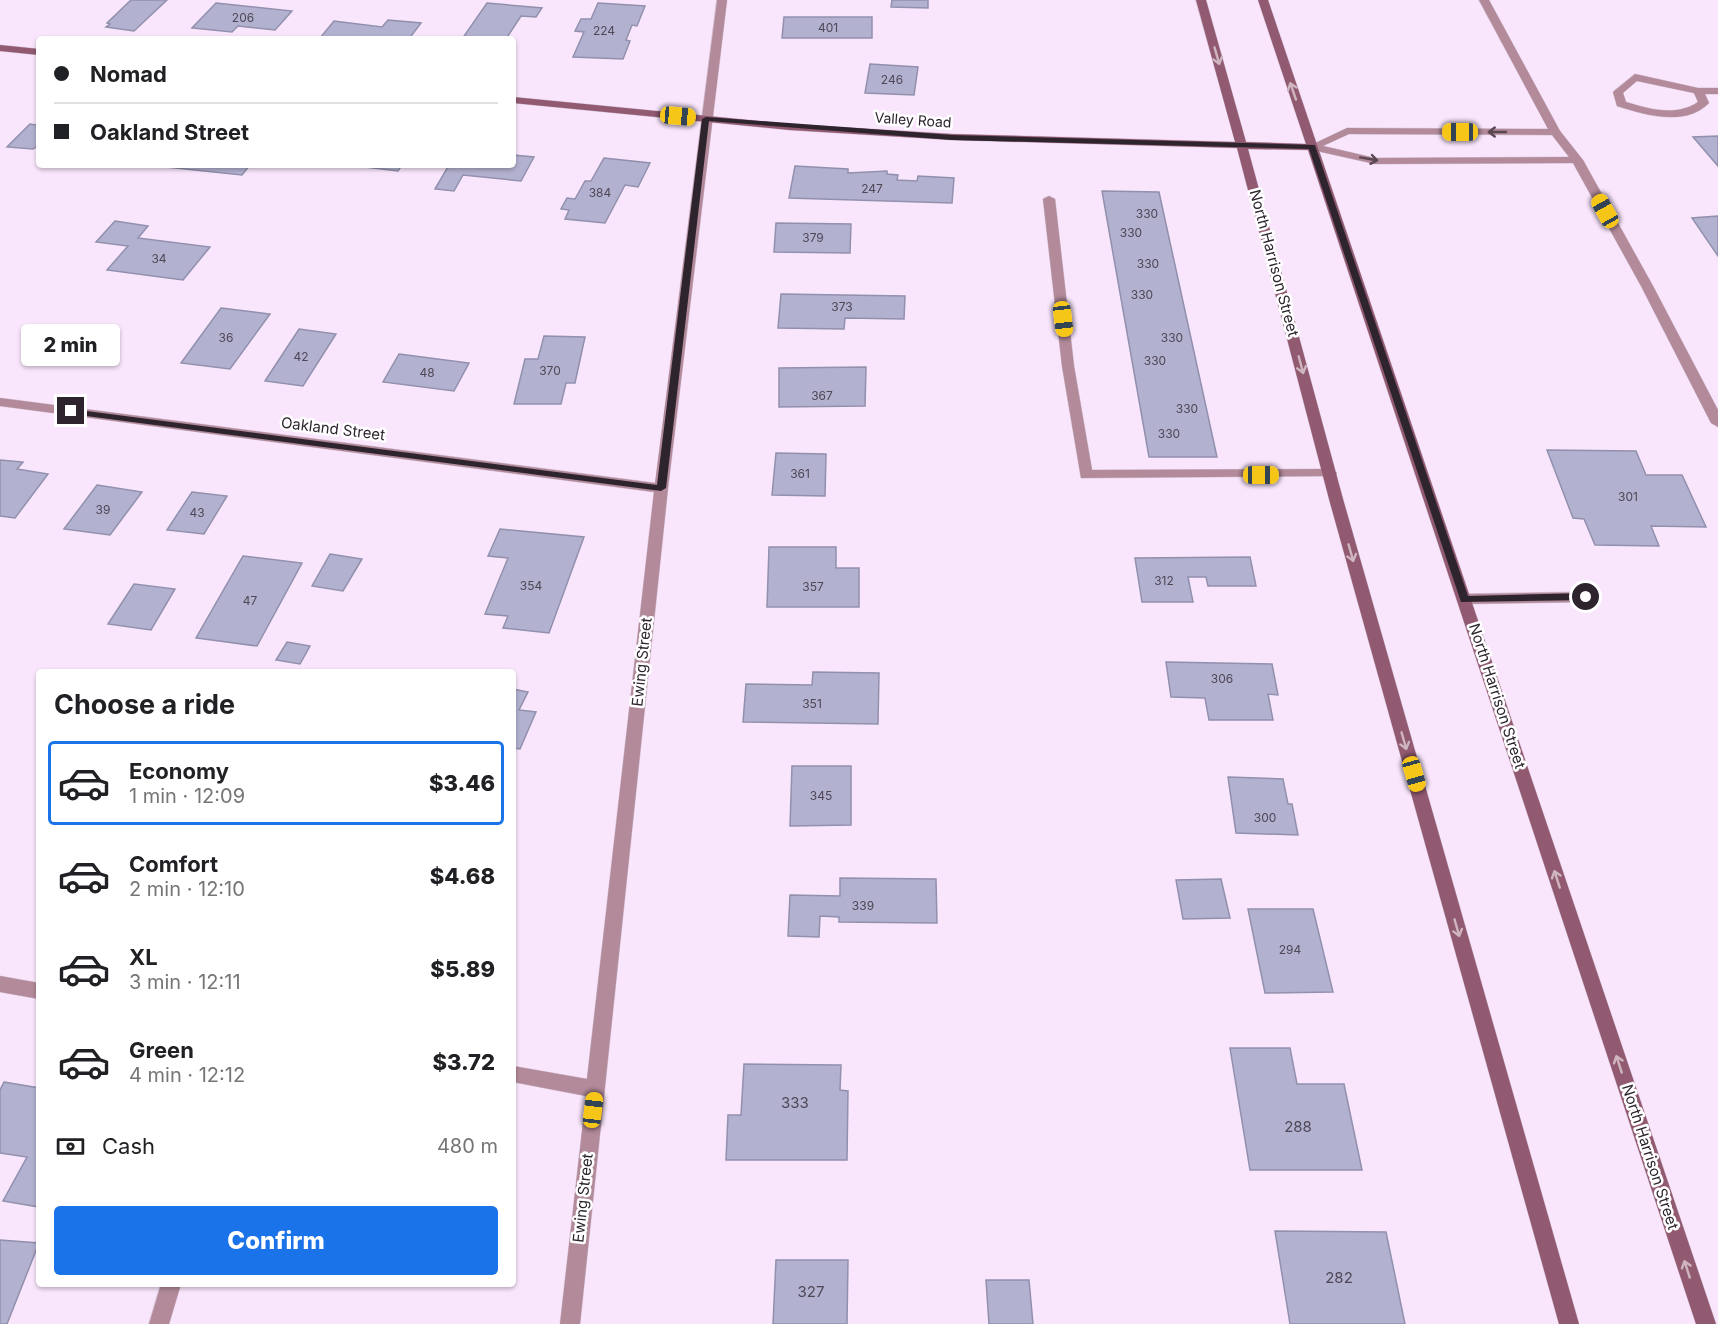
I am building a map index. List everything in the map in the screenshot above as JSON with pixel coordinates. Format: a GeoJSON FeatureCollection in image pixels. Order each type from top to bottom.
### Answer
{"type":"FeatureCollection","features":[{"type":"Feature","properties":{"kind":"street","name":"Ewing Street"},"geometry":{"type":"LineString","coordinates":[[570,1324],[661,488],[722,0]]}},
{"type":"Feature","properties":{"kind":"street","name":"North Harrison Street"},"geometry":{"type":"LineString","coordinates":[[1201,0],[1339,511],[1569,1324]]}},
{"type":"Feature","properties":{"kind":"street","name":"North Harrison Street"},"geometry":{"type":"LineString","coordinates":[[1263,0],[1706,1324]]}},
{"type":"Feature","properties":{"kind":"street"},"geometry":{"type":"LineString","coordinates":[[1488,1],[1555,132],[1577,160],[1647,286],[1718,423]]}},
{"type":"Feature","properties":{"kind":"street"},"geometry":{"type":"LineString","coordinates":[[0,48],[36,52]]}},
{"type":"Feature","properties":{"kind":"street"},"geometry":{"type":"LineString","coordinates":[[1698,91],[1704,103],[1695,111],[1653,113],[1621,104],[1618,92],[1635,77],[1698,91],[1718,91]]}},
{"type":"Feature","properties":{"kind":"street","name":"Valley Road"},"geometry":{"type":"LineString","coordinates":[[516,100],[706,119],[952,137],[1312,147]]}},
{"type":"Feature","properties":{"kind":"street"},"geometry":{"type":"LineString","coordinates":[[1312,147],[1347,131],[1555,132]]}},
{"type":"Feature","properties":{"kind":"street"},"geometry":{"type":"LineString","coordinates":[[1312,147],[1375,160],[1577,160]]}},
{"type":"Feature","properties":{"kind":"street"},"geometry":{"type":"LineString","coordinates":[[1049,199],[1068,366],[1086,476],[1330,473]]}},
{"type":"Feature","properties":{"kind":"street","name":"Oakland Street"},"geometry":{"type":"LineString","coordinates":[[0,402],[661,488]]}},
{"type":"Feature","properties":{"kind":"street"},"geometry":{"type":"LineString","coordinates":[[1465,599],[1586,597]]}},
{"type":"Feature","properties":{"kind":"street"},"geometry":{"type":"LineString","coordinates":[[0,984],[36,990]]}},
{"type":"Feature","properties":{"kind":"street"},"geometry":{"type":"LineString","coordinates":[[516,1075],[595,1089]]}},
{"type":"Feature","properties":{"kind":"street"},"geometry":{"type":"LineString","coordinates":[[159,1324],[170,1287]]}},
{"type":"Feature","properties":{"kind":"building"},"geometry":{"type":"Polygon","coordinates":[[[131,0],[167,0],[134,31],[106,27],[110,24],[107,23],[131,0]]]}},
{"type":"Feature","properties":{"kind":"building"},"geometry":{"type":"Polygon","coordinates":[[[892,0],[928,0],[928,8],[891,7],[892,0]]]}},
{"type":"Feature","properties":{"kind":"building"},"geometry":{"type":"Polygon","coordinates":[[[216,3],[292,11],[275,30],[238,26],[232,32],[192,28],[216,3]]]}},
{"type":"Feature","properties":{"kind":"building"},"geometry":{"type":"Polygon","coordinates":[[[487,3],[542,8],[536,17],[521,16],[508,36],[464,36],[487,3]]]}},
{"type":"Feature","properties":{"kind":"building"},"geometry":{"type":"Polygon","coordinates":[[[598,3],[645,6],[637,26],[632,25],[626,40],[630,41],[623,59],[573,57],[584,32],[575,31],[581,19],[591,19],[598,3]]]}},
{"type":"Feature","properties":{"kind":"building"},"geometry":{"type":"Polygon","coordinates":[[[784,17],[872,17],[872,38],[782,38],[784,17]]]}},
{"type":"Feature","properties":{"kind":"building"},"geometry":{"type":"Polygon","coordinates":[[[388,20],[421,23],[411,36],[322,36],[334,21],[382,27],[388,20]]]}},
{"type":"Feature","properties":{"kind":"building"},"geometry":{"type":"Polygon","coordinates":[[[870,64],[918,67],[914,95],[865,93],[870,64]]]}},
{"type":"Feature","properties":{"kind":"building"},"geometry":{"type":"Polygon","coordinates":[[[30,124],[36,125],[36,147],[33,149],[7,147],[30,124]]]}},
{"type":"Feature","properties":{"kind":"building"},"geometry":{"type":"Polygon","coordinates":[[[1718,136],[1718,166],[1693,137],[1718,136]]]}},
{"type":"Feature","properties":{"kind":"building"},"geometry":{"type":"Polygon","coordinates":[[[516,155],[534,157],[521,181],[463,175],[454,191],[435,189],[447,168],[516,168],[516,155]]]}},
{"type":"Feature","properties":{"kind":"building"},"geometry":{"type":"Polygon","coordinates":[[[604,158],[650,163],[638,187],[625,185],[605,223],[565,219],[569,210],[561,209],[567,198],[575,199],[585,181],[591,181],[604,158]]]}},
{"type":"Feature","properties":{"kind":"building"},"geometry":{"type":"Polygon","coordinates":[[[795,166],[848,169],[848,173],[887,171],[887,174],[898,175],[897,180],[917,181],[918,176],[954,178],[952,203],[789,198],[795,166]]]}},
{"type":"Feature","properties":{"kind":"building"},"geometry":{"type":"Polygon","coordinates":[[[176,168],[248,168],[242,175],[176,168]]]}},
{"type":"Feature","properties":{"kind":"building"},"geometry":{"type":"Polygon","coordinates":[[[373,168],[400,168],[398,171],[373,168]]]}},
{"type":"Feature","properties":{"kind":"building"},"geometry":{"type":"Polygon","coordinates":[[[1102,191],[1159,192],[1217,457],[1149,457],[1102,191]]]}},
{"type":"Feature","properties":{"kind":"building"},"geometry":{"type":"Polygon","coordinates":[[[1718,216],[1718,256],[1692,218],[1718,216]]]}},
{"type":"Feature","properties":{"kind":"building"},"geometry":{"type":"Polygon","coordinates":[[[115,221],[148,226],[138,238],[210,247],[183,280],[107,270],[128,246],[96,242],[115,221]]]}},
{"type":"Feature","properties":{"kind":"building"},"geometry":{"type":"Polygon","coordinates":[[[776,223],[851,224],[850,253],[774,252],[776,223]]]}},
{"type":"Feature","properties":{"kind":"building"},"geometry":{"type":"Polygon","coordinates":[[[781,294],[905,296],[904,319],[845,318],[844,329],[778,328],[781,294]]]}},
{"type":"Feature","properties":{"kind":"building"},"geometry":{"type":"Polygon","coordinates":[[[221,308],[270,314],[230,369],[181,363],[221,308]]]}},
{"type":"Feature","properties":{"kind":"building"},"geometry":{"type":"Polygon","coordinates":[[[299,329],[336,334],[303,386],[265,381],[299,329]]]}},
{"type":"Feature","properties":{"kind":"building"},"geometry":{"type":"Polygon","coordinates":[[[544,336],[585,337],[575,383],[566,383],[561,404],[514,404],[525,359],[538,359],[544,336]]]}},
{"type":"Feature","properties":{"kind":"building"},"geometry":{"type":"Polygon","coordinates":[[[399,354],[469,363],[454,391],[383,382],[399,354]]]}},
{"type":"Feature","properties":{"kind":"building"},"geometry":{"type":"Polygon","coordinates":[[[866,367],[865,406],[779,407],[779,368],[866,367]]]}},
{"type":"Feature","properties":{"kind":"building"},"geometry":{"type":"Polygon","coordinates":[[[1547,450],[1636,451],[1646,475],[1682,475],[1706,527],[1651,526],[1659,546],[1595,545],[1584,519],[1573,518],[1547,450]]]}},
{"type":"Feature","properties":{"kind":"building"},"geometry":{"type":"Polygon","coordinates":[[[776,453],[826,454],[825,496],[772,495],[776,453]]]}},
{"type":"Feature","properties":{"kind":"building"},"geometry":{"type":"Polygon","coordinates":[[[0,460],[23,462],[17,469],[48,474],[15,518],[0,516],[0,460]]]}},
{"type":"Feature","properties":{"kind":"building"},"geometry":{"type":"Polygon","coordinates":[[[97,485],[142,492],[110,535],[64,529],[97,485]]]}},
{"type":"Feature","properties":{"kind":"building"},"geometry":{"type":"Polygon","coordinates":[[[192,492],[227,496],[204,534],[167,530],[192,492]]]}},
{"type":"Feature","properties":{"kind":"building"},"geometry":{"type":"Polygon","coordinates":[[[500,529],[584,537],[549,633],[503,628],[508,616],[485,614],[508,558],[488,556],[500,529]]]}},
{"type":"Feature","properties":{"kind":"building"},"geometry":{"type":"Polygon","coordinates":[[[769,547],[836,547],[836,568],[859,568],[859,607],[767,607],[769,547]]]}},
{"type":"Feature","properties":{"kind":"building"},"geometry":{"type":"Polygon","coordinates":[[[330,554],[362,559],[343,591],[312,586],[330,554]]]}},
{"type":"Feature","properties":{"kind":"building"},"geometry":{"type":"Polygon","coordinates":[[[243,556],[302,563],[257,646],[196,638],[243,556]]]}},
{"type":"Feature","properties":{"kind":"building"},"geometry":{"type":"Polygon","coordinates":[[[1250,557],[1256,586],[1208,586],[1206,577],[1188,577],[1193,602],[1142,602],[1135,558],[1250,557]]]}},
{"type":"Feature","properties":{"kind":"building"},"geometry":{"type":"Polygon","coordinates":[[[134,584],[175,589],[151,630],[108,624],[134,584]]]}},
{"type":"Feature","properties":{"kind":"building"},"geometry":{"type":"Polygon","coordinates":[[[287,642],[310,646],[300,664],[276,660],[287,642]]]}},
{"type":"Feature","properties":{"kind":"building"},"geometry":{"type":"Polygon","coordinates":[[[1166,662],[1272,664],[1278,695],[1268,694],[1273,720],[1209,720],[1205,698],[1171,697],[1166,662]]]}},
{"type":"Feature","properties":{"kind":"building"},"geometry":{"type":"Polygon","coordinates":[[[813,672],[879,673],[878,724],[743,722],[746,684],[812,685],[813,672]]]}},
{"type":"Feature","properties":{"kind":"building"},"geometry":{"type":"Polygon","coordinates":[[[516,690],[528,692],[519,710],[536,712],[520,749],[516,748],[516,690]]]}},
{"type":"Feature","properties":{"kind":"building"},"geometry":{"type":"Polygon","coordinates":[[[792,766],[851,766],[851,825],[790,826],[792,766]]]}},
{"type":"Feature","properties":{"kind":"building"},"geometry":{"type":"Polygon","coordinates":[[[1228,777],[1283,779],[1288,804],[1292,804],[1298,835],[1236,833],[1228,777]]]}},
{"type":"Feature","properties":{"kind":"building"},"geometry":{"type":"Polygon","coordinates":[[[840,878],[936,879],[937,923],[839,922],[839,917],[820,916],[819,937],[788,936],[790,895],[840,896],[840,878]]]}},
{"type":"Feature","properties":{"kind":"building"},"geometry":{"type":"Polygon","coordinates":[[[1221,879],[1230,918],[1183,919],[1176,880],[1221,879]]]}},
{"type":"Feature","properties":{"kind":"building"},"geometry":{"type":"Polygon","coordinates":[[[1248,909],[1313,909],[1333,992],[1265,993],[1248,909]]]}},
{"type":"Feature","properties":{"kind":"building"},"geometry":{"type":"Polygon","coordinates":[[[1230,1048],[1290,1048],[1297,1084],[1344,1084],[1362,1170],[1250,1170],[1230,1048]]]}},
{"type":"Feature","properties":{"kind":"building"},"geometry":{"type":"Polygon","coordinates":[[[744,1064],[841,1065],[840,1090],[848,1091],[847,1160],[726,1160],[728,1115],[741,1115],[744,1064]]]}},
{"type":"Feature","properties":{"kind":"building"},"geometry":{"type":"Polygon","coordinates":[[[4,1082],[36,1087],[36,1206],[3,1201],[27,1157],[0,1153],[0,1090],[4,1082]]]}},
{"type":"Feature","properties":{"kind":"building"},"geometry":{"type":"Polygon","coordinates":[[[1275,1231],[1386,1232],[1405,1324],[1290,1324],[1275,1231]]]}},
{"type":"Feature","properties":{"kind":"building"},"geometry":{"type":"Polygon","coordinates":[[[0,1240],[36,1243],[36,1251],[7,1324],[0,1324],[0,1240]]]}},
{"type":"Feature","properties":{"kind":"building"},"geometry":{"type":"Polygon","coordinates":[[[776,1260],[848,1260],[847,1324],[773,1324],[776,1260]]]}},
{"type":"Feature","properties":{"kind":"building"},"geometry":{"type":"Polygon","coordinates":[[[986,1280],[1029,1280],[1033,1324],[989,1324],[986,1280]]]}},
{"type":"Feature","properties":{"kind":"route"},"geometry":{"type":"LineString","coordinates":[[71,411],[661,488],[706,119],[789,127],[952,137],[1312,147],[1465,599],[1586,597]]}}]}
